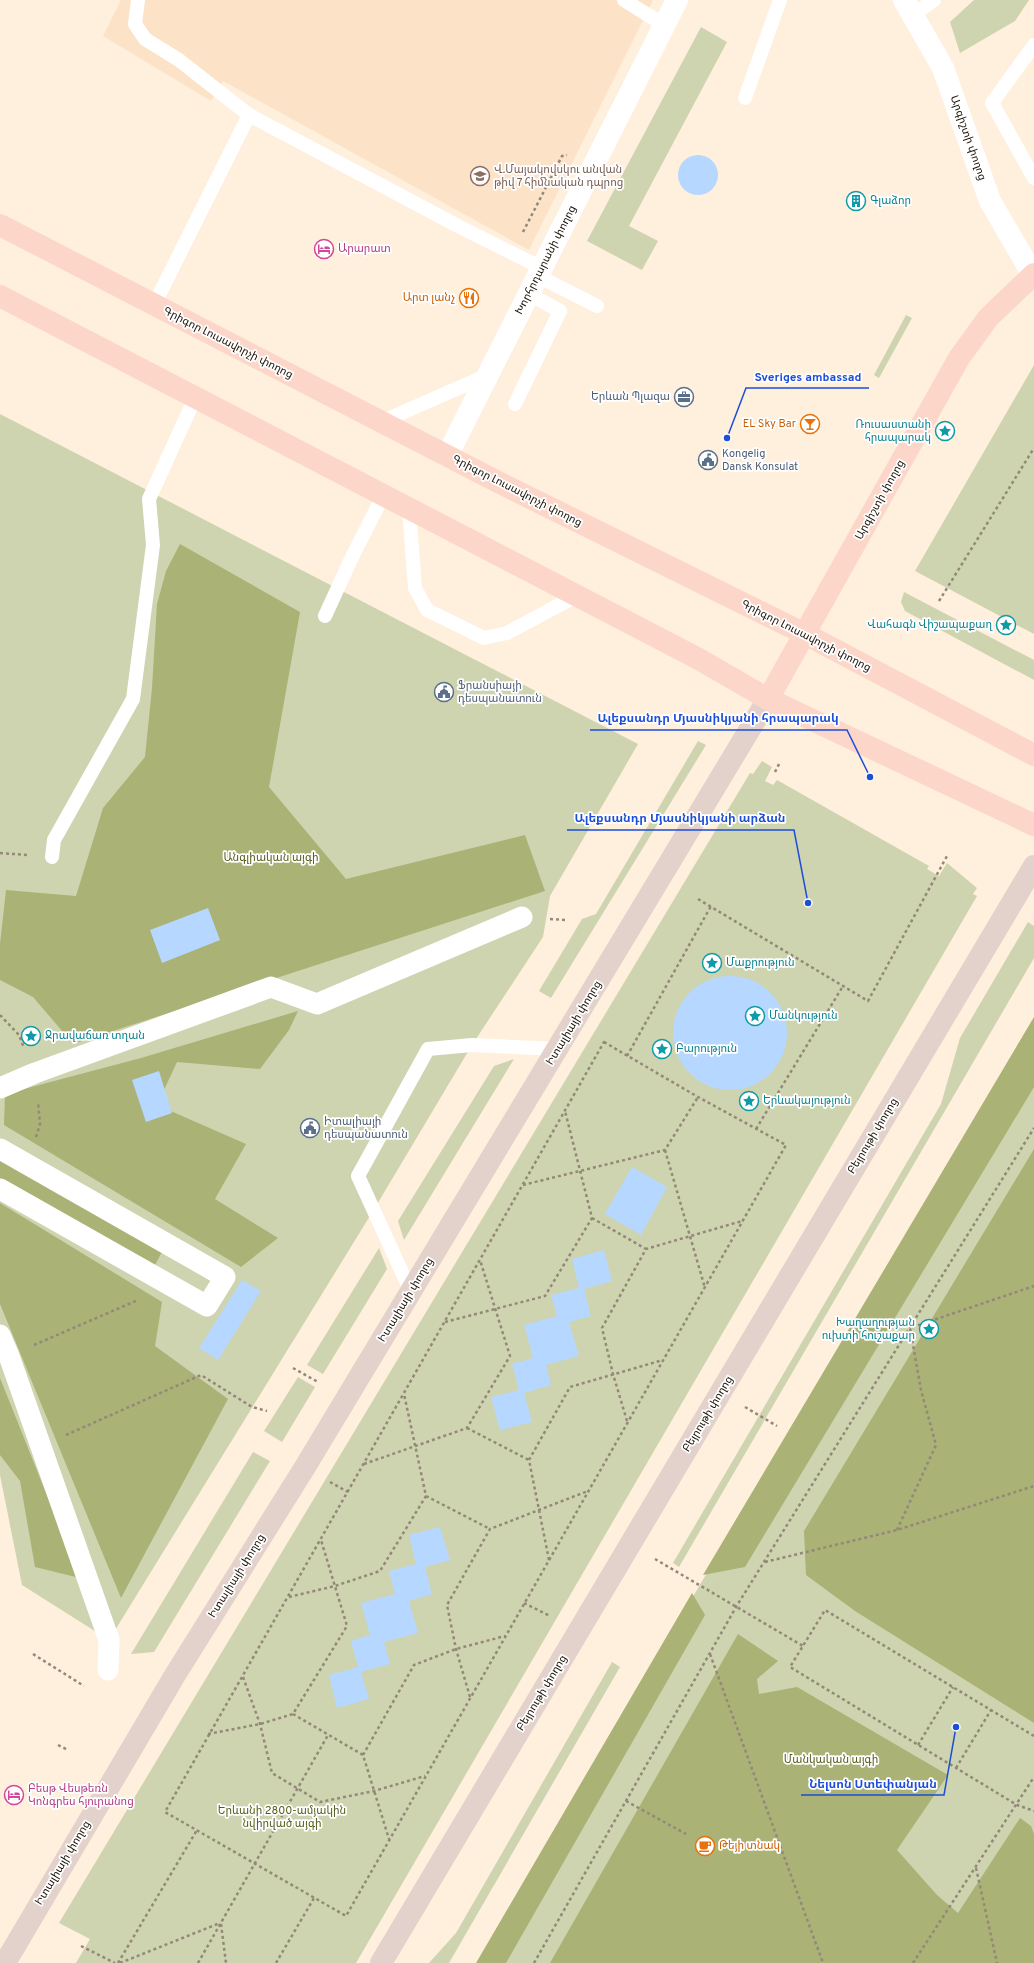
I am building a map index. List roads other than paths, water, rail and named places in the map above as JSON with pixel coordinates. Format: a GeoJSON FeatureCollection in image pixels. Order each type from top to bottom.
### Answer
{"type":"FeatureCollection","features":[{"type":"Feature","properties":{"kind":"main road","name":"Գրիգոր Լուսավորչի փողոց"},"geometry":{"type":"LineString","coordinates":[[0,225],[447,456],[805,634],[1034,755]]}},
{"type":"Feature","properties":{"kind":"main road","name":"Արգիշտի փողոց"},"geometry":{"type":"LineString","coordinates":[[805,634],[959,358],[988,318],[1034,275]]}},
{"type":"Feature","properties":{"kind":"main road"},"geometry":{"type":"LineString","coordinates":[[0,296],[697,658],[768,699],[1034,825]]}},
{"type":"Feature","properties":{"kind":"main road","name":"Իտալիայի փողոց"},"geometry":{"type":"LineString","coordinates":[[4,1963],[174,1675],[305,1467],[558,1049],[768,699],[805,634]]}},
{"type":"Feature","properties":{"kind":"main road","name":"Բեյրութի փողոց"},"geometry":{"type":"LineString","coordinates":[[381,1963],[1034,866]]}},
{"type":"Feature","properties":{"kind":"street","name":"Խորհրդարանի փողոց"},"geometry":{"type":"LineString","coordinates":[[447,456],[676,0]]}},
{"type":"Feature","properties":{"kind":"street","name":"Արգիշտի փողոց"},"geometry":{"type":"LineString","coordinates":[[909,8],[943,68],[990,201],[1034,275]]}},
{"type":"Feature","properties":{"kind":"street"},"geometry":{"type":"LineString","coordinates":[[0,1088],[35,1073],[271,987],[317,1004],[522,917]]}},
{"type":"Feature","properties":{"kind":"street"},"geometry":{"type":"LineString","coordinates":[[0,1149],[225,1277],[207,1306],[0,1189]]}},
{"type":"Feature","properties":{"kind":"street"},"geometry":{"type":"LineString","coordinates":[[0,1335],[9,1356],[108,1640],[108,1670]]}},
{"type":"Feature","properties":{"kind":"lane"},"geometry":{"type":"LineString","coordinates":[[138,0],[135,24],[145,39],[179,60],[249,115],[458,226],[513,253],[536,279],[560,311],[515,404]]}},
{"type":"Feature","properties":{"kind":"lane"},"geometry":{"type":"LineString","coordinates":[[624,0],[664,25]]}},
{"type":"Feature","properties":{"kind":"lane"},"geometry":{"type":"LineString","coordinates":[[745,98],[780,0]]}},
{"type":"Feature","properties":{"kind":"lane"},"geometry":{"type":"LineString","coordinates":[[909,8],[934,0]]}},
{"type":"Feature","properties":{"kind":"lane"},"geometry":{"type":"LineString","coordinates":[[1034,45],[992,103],[1034,178]]}},
{"type":"Feature","properties":{"kind":"lane"},"geometry":{"type":"LineString","coordinates":[[154,305],[249,115]]}},
{"type":"Feature","properties":{"kind":"lane"},"geometry":{"type":"LineString","coordinates":[[536,279],[597,306]]}},
{"type":"Feature","properties":{"kind":"lane"},"geometry":{"type":"LineString","coordinates":[[381,422],[488,375]]}},
{"type":"Feature","properties":{"kind":"lane"},"geometry":{"type":"LineString","coordinates":[[52,857],[54,840],[133,698],[154,545],[149,499],[194,398]]}},
{"type":"Feature","properties":{"kind":"lane"},"geometry":{"type":"LineString","coordinates":[[325,616],[352,557],[383,496]]}},
{"type":"Feature","properties":{"kind":"lane"},"geometry":{"type":"LineString","coordinates":[[409,509],[415,588],[427,610],[484,638],[507,633],[576,596]]}},
{"type":"Feature","properties":{"kind":"lane"},"geometry":{"type":"LineString","coordinates":[[411,1292],[358,1176],[428,1049],[472,1045],[558,1049]]}},
{"type":"Feature","properties":{"kind":"water"},"geometry":{"type":"Polygon","coordinates":[[[702,155],[709,158],[715,164],[718,175],[717,183],[709,192],[702,195],[694,195],[687,192],[679,183],[678,171],[681,164],[690,156],[702,155]]]}},
{"type":"Feature","properties":{"kind":"water"},"geometry":{"type":"Polygon","coordinates":[[[208,908],[220,940],[162,963],[150,930],[208,908]]]}},
{"type":"Feature","properties":{"kind":"water"},"geometry":{"type":"Polygon","coordinates":[[[730,976],[752,980],[762,985],[778,1001],[783,1011],[787,1033],[783,1055],[778,1065],[762,1081],[752,1086],[730,1090],[708,1086],[698,1081],[682,1065],[677,1055],[673,1033],[677,1011],[682,1001],[698,985],[708,980],[730,976]]]}},
{"type":"Feature","properties":{"kind":"water"},"geometry":{"type":"Polygon","coordinates":[[[159,1071],[172,1113],[146,1122],[132,1080],[159,1071]]]}},
{"type":"Feature","properties":{"kind":"water"},"geometry":{"type":"Polygon","coordinates":[[[632,1167],[667,1187],[641,1235],[605,1214],[632,1167]]]}},
{"type":"Feature","properties":{"kind":"water"},"geometry":{"type":"Polygon","coordinates":[[[604,1250],[612,1281],[584,1289],[591,1316],[569,1322],[579,1356],[546,1365],[551,1385],[524,1393],[532,1422],[500,1430],[491,1397],[519,1390],[512,1364],[533,1358],[524,1325],[557,1316],[551,1295],[579,1288],[572,1259],[604,1250]]]}},
{"type":"Feature","properties":{"kind":"water"},"geometry":{"type":"Polygon","coordinates":[[[242,1280],[261,1291],[218,1360],[199,1348],[242,1280]]]}},
{"type":"Feature","properties":{"kind":"water"},"geometry":{"type":"Polygon","coordinates":[[[440,1527],[450,1560],[425,1567],[432,1594],[409,1601],[418,1633],[384,1642],[390,1664],[361,1672],[369,1699],[337,1708],[329,1675],[358,1667],[351,1641],[370,1635],[361,1603],[395,1594],[389,1571],[416,1564],[409,1535],[440,1527]]]}},
{"type":"Feature","properties":{"kind":"place","name":"Վ.Մայակովսկու անվան թիվ 7 հիմնական դպրոց"},"geometry":{"type":"Point","coordinates":[480,176]}},
{"type":"Feature","properties":{"kind":"place","name":"Գլաձոր"},"geometry":{"type":"Point","coordinates":[856,201]}},
{"type":"Feature","properties":{"kind":"place","name":"Արարատ"},"geometry":{"type":"Point","coordinates":[324,249]}},
{"type":"Feature","properties":{"kind":"place","name":"Արտ լանչ"},"geometry":{"type":"Point","coordinates":[469,298]}},
{"type":"Feature","properties":{"kind":"place","name":"Երևան Պլազա"},"geometry":{"type":"Point","coordinates":[684,397]}},
{"type":"Feature","properties":{"kind":"place","name":"EL Sky Bar"},"geometry":{"type":"Point","coordinates":[810,424]}},
{"type":"Feature","properties":{"kind":"place","name":"Ռուսաստանի հրապարակ"},"geometry":{"type":"Point","coordinates":[945,431]}},
{"type":"Feature","properties":{"kind":"place","name":"Sveriges ambassad"},"geometry":{"type":"Point","coordinates":[727,438]}},
{"type":"Feature","properties":{"kind":"place","name":"Kongelig Dansk Konsulat"},"geometry":{"type":"Point","coordinates":[708,460]}},
{"type":"Feature","properties":{"kind":"place","name":"Վահագն Վիշապաքաղ"},"geometry":{"type":"Point","coordinates":[1006,625]}},
{"type":"Feature","properties":{"kind":"place","name":"Ֆրանսիայի դեսպանատուն"},"geometry":{"type":"Point","coordinates":[444,692]}},
{"type":"Feature","properties":{"kind":"place","name":"Ալեքսանդր Մյասնիկյանի հրապարակ"},"geometry":{"type":"Point","coordinates":[870,777]}},
{"type":"Feature","properties":{"kind":"place","name":"Ալեքսանդր Մյասնիկյանի արձան"},"geometry":{"type":"Point","coordinates":[808,903]}},
{"type":"Feature","properties":{"kind":"place","name":"Մաքրություն"},"geometry":{"type":"Point","coordinates":[712,963]}},
{"type":"Feature","properties":{"kind":"place","name":"Մանկություն"},"geometry":{"type":"Point","coordinates":[755,1016]}},
{"type":"Feature","properties":{"kind":"place","name":"Ջրավաճառ տղան"},"geometry":{"type":"Point","coordinates":[31,1036]}},
{"type":"Feature","properties":{"kind":"place","name":"Բարություն"},"geometry":{"type":"Point","coordinates":[662,1049]}},
{"type":"Feature","properties":{"kind":"place","name":"Երևակայություն"},"geometry":{"type":"Point","coordinates":[749,1101]}},
{"type":"Feature","properties":{"kind":"place","name":"Իտալիայի դեսպանատուն"},"geometry":{"type":"Point","coordinates":[310,1128]}},
{"type":"Feature","properties":{"kind":"place","name":"Խաղաղության ուխտի հուշաքար"},"geometry":{"type":"Point","coordinates":[929,1329]}},
{"type":"Feature","properties":{"kind":"place","name":"Նելսոն Ստեփանյան"},"geometry":{"type":"Point","coordinates":[956,1727]}},
{"type":"Feature","properties":{"kind":"place","name":"Բեսթ Վեսթեռն Կոնգրես հյուրանոց"},"geometry":{"type":"Point","coordinates":[14,1795]}},
{"type":"Feature","properties":{"kind":"place","name":"Թեյի տնակ"},"geometry":{"type":"Point","coordinates":[705,1846]}},
{"type":"Feature","properties":{"kind":"park label","name":"Անգլիական այգի"},"geometry":{"type":"Point","coordinates":[271,858]}},
{"type":"Feature","properties":{"kind":"park label","name":"Մանկական այգի"},"geometry":{"type":"Point","coordinates":[831,1760]}},
{"type":"Feature","properties":{"kind":"park label","name":"Երևանի 2800-ամյակին նվիրված այգի"},"geometry":{"type":"Point","coordinates":[282,1817]}}]}
